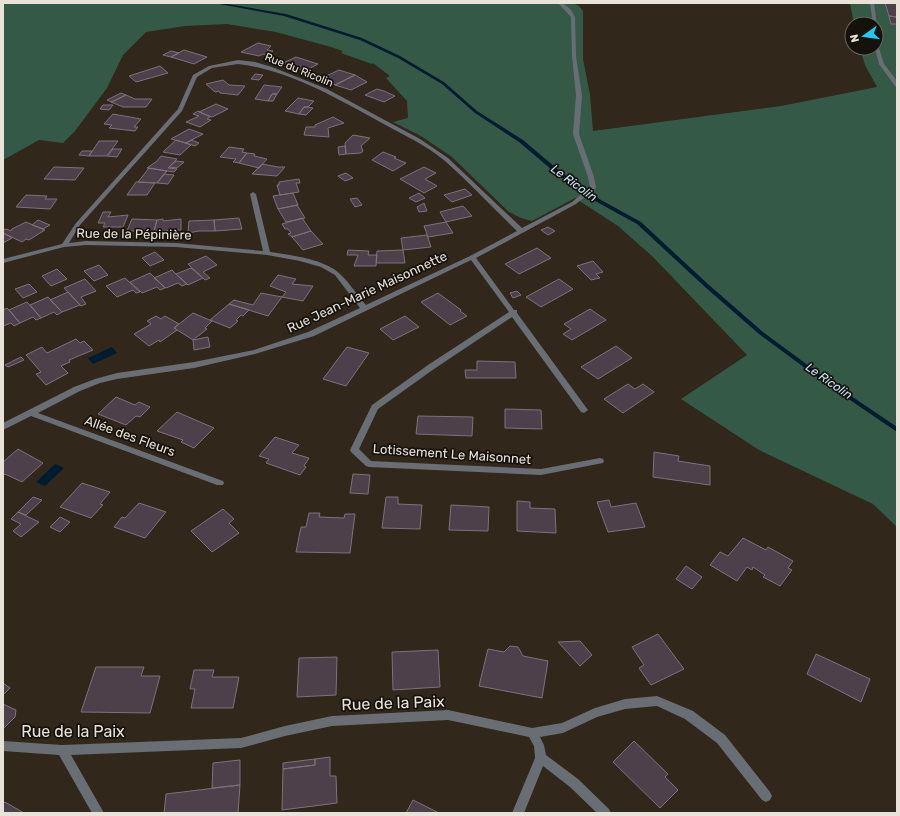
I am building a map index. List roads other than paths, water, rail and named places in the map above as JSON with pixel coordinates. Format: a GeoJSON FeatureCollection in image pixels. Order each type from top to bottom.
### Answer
{"type":"FeatureCollection","features":[{"type":"Feature","properties":{"kind":"street","name":"Rue Jean-Marie Maisonnette"},"geometry":{"type":"LineString","coordinates":[[3,427],[77,389],[98,381],[117,376],[194,365],[255,352],[311,334],[472,257],[574,203],[593,188],[591,177],[576,134],[579,96],[574,56],[573,17],[560,3]]}},
{"type":"Feature","properties":{"kind":"street"},"geometry":{"type":"LineString","coordinates":[[872,3],[874,16]]}},
{"type":"Feature","properties":{"kind":"street"},"geometry":{"type":"LineString","coordinates":[[879,56],[882,64],[897,85]]}},
{"type":"Feature","properties":{"kind":"street","name":"Rue du Ricolin"},"geometry":{"type":"LineString","coordinates":[[64,246],[78,224],[180,110],[195,76],[211,67],[238,62],[270,68],[325,90],[418,140],[446,159],[520,231]]}},
{"type":"Feature","properties":{"kind":"street"},"geometry":{"type":"LineString","coordinates":[[253,194],[266,253]]}},
{"type":"Feature","properties":{"kind":"street","name":"Rue de la Pépinière"},"geometry":{"type":"LineString","coordinates":[[3,261],[64,246],[86,243],[176,245],[266,253],[301,259],[337,274],[365,309]]}},
{"type":"Feature","properties":{"kind":"street"},"geometry":{"type":"LineString","coordinates":[[472,257],[514,312],[584,410]]}},
{"type":"Feature","properties":{"kind":"street","name":"Lotissement Le Maisonnet"},"geometry":{"type":"LineString","coordinates":[[514,312],[431,367],[375,408],[354,450],[369,464],[377,465],[540,472],[600,461]]}},
{"type":"Feature","properties":{"kind":"street","name":"Allée des Fleurs"},"geometry":{"type":"LineString","coordinates":[[30,413],[220,483]]}},
{"type":"Feature","properties":{"kind":"street","name":"Rue de la Paix"},"geometry":{"type":"LineString","coordinates":[[3,746],[62,750],[241,743],[285,731],[332,721],[448,715],[532,733],[563,728],[595,713],[625,704],[657,701],[689,715],[721,739],[766,796]]}},
{"type":"Feature","properties":{"kind":"street"},"geometry":{"type":"LineString","coordinates":[[518,813],[541,758],[539,745],[532,733]]}},
{"type":"Feature","properties":{"kind":"street"},"geometry":{"type":"LineString","coordinates":[[62,750],[98,813]]}},
{"type":"Feature","properties":{"kind":"street"},"geometry":{"type":"LineString","coordinates":[[541,758],[574,783],[605,813]]}},
{"type":"Feature","properties":{"kind":"water"},"geometry":{"type":"Polygon","coordinates":[[[112,347],[117,353],[93,364],[88,358],[112,347]]]}},
{"type":"Feature","properties":{"kind":"water"},"geometry":{"type":"Polygon","coordinates":[[[55,464],[64,468],[45,486],[36,482],[55,464]]]}},
{"type":"Feature","properties":{"kind":"waterway","name":"Le Ricolin"},"geometry":{"type":"LineString","coordinates":[[216,3],[285,15],[361,39],[399,57],[443,83],[476,112],[521,141],[560,174],[599,201],[639,223],[707,286],[761,333],[830,384],[897,430]]}}]}
